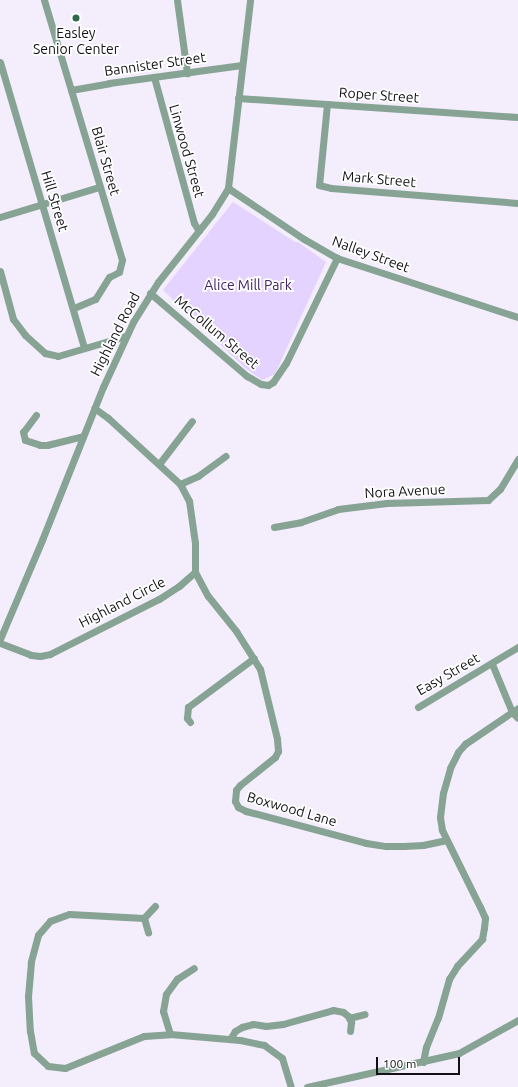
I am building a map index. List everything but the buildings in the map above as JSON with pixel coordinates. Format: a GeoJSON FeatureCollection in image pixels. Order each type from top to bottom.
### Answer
{"type":"FeatureCollection","features":[{"type":"Feature","properties":{"kind":"street","name":"Blair Street"},"geometry":{"type":"LineString","coordinates":[[44,0],[122,260],[119,272],[109,277],[95,299],[74,308]]}},
{"type":"Feature","properties":{"kind":"street"},"geometry":{"type":"LineString","coordinates":[[176,0],[187,73]]}},
{"type":"Feature","properties":{"kind":"street","name":"Highland Road"},"geometry":{"type":"LineString","coordinates":[[0,639],[12,615],[94,408],[126,336],[150,293],[199,231],[228,188],[250,0]]}},
{"type":"Feature","properties":{"kind":"street","name":"Hill Street"},"geometry":{"type":"LineString","coordinates":[[0,62],[74,308],[84,347]]}},
{"type":"Feature","properties":{"kind":"street","name":"Bannister Street"},"geometry":{"type":"LineString","coordinates":[[72,90],[109,83],[242,65]]}},
{"type":"Feature","properties":{"kind":"street","name":"Linwood Street"},"geometry":{"type":"LineString","coordinates":[[154,77],[194,223],[199,231]]}},
{"type":"Feature","properties":{"kind":"street","name":"Roper Street"},"geometry":{"type":"LineString","coordinates":[[238,98],[518,118]]}},
{"type":"Feature","properties":{"kind":"street","name":"Mark Street"},"geometry":{"type":"LineString","coordinates":[[327,104],[320,185],[331,188],[518,203]]}},
{"type":"Feature","properties":{"kind":"street"},"geometry":{"type":"LineString","coordinates":[[0,216],[99,187]]}},
{"type":"Feature","properties":{"kind":"street","name":"Nalley Street"},"geometry":{"type":"LineString","coordinates":[[228,188],[304,239],[337,258],[518,317]]}},
{"type":"Feature","properties":{"kind":"street","name":"McCollum Street"},"geometry":{"type":"LineString","coordinates":[[150,293],[247,376],[261,384],[268,385],[273,382],[286,363],[337,258]]}},
{"type":"Feature","properties":{"kind":"street"},"geometry":{"type":"LineString","coordinates":[[0,273],[13,320],[45,353],[58,356],[84,347],[126,336]]}},
{"type":"Feature","properties":{"kind":"street"},"geometry":{"type":"LineString","coordinates":[[94,408],[108,418],[180,484],[189,501],[195,544],[195,572]]}},
{"type":"Feature","properties":{"kind":"street"},"geometry":{"type":"LineString","coordinates":[[36,414],[22,432],[25,440],[40,445],[47,445],[83,436]]}},
{"type":"Feature","properties":{"kind":"street"},"geometry":{"type":"LineString","coordinates":[[159,464],[192,421]]}},
{"type":"Feature","properties":{"kind":"street"},"geometry":{"type":"LineString","coordinates":[[180,484],[198,476],[226,456]]}},
{"type":"Feature","properties":{"kind":"street","name":"Nora Avenue"},"geometry":{"type":"LineString","coordinates":[[274,527],[301,522],[338,509],[387,503],[488,500],[495,495],[504,484],[518,459]]}},
{"type":"Feature","properties":{"kind":"street","name":"Highland Circle"},"geometry":{"type":"LineString","coordinates":[[0,643],[31,656],[50,654],[74,640],[136,612],[159,599],[179,586],[195,572]]}},
{"type":"Feature","properties":{"kind":"street","name":"Boxwood Lane"},"geometry":{"type":"LineString","coordinates":[[195,572],[208,596],[236,631],[260,669],[277,738],[278,751],[269,763],[240,785],[235,796],[238,807],[246,811],[366,843],[404,846],[423,845],[446,840]]}},
{"type":"Feature","properties":{"kind":"street","name":"Easy Street"},"geometry":{"type":"LineString","coordinates":[[418,707],[492,664],[518,647]]}},
{"type":"Feature","properties":{"kind":"street"},"geometry":{"type":"LineString","coordinates":[[190,722],[187,718],[186,712],[192,703],[254,658]]}},
{"type":"Feature","properties":{"kind":"street","name":"Easy Street"},"geometry":{"type":"LineString","coordinates":[[492,664],[515,710]]}},
{"type":"Feature","properties":{"kind":"street"},"geometry":{"type":"LineString","coordinates":[[423,1062],[426,1046],[438,1018],[449,979],[457,966],[482,938],[485,918],[446,840],[440,817],[443,793],[450,768],[458,752],[465,744],[481,731],[515,710],[518,718]]}},
{"type":"Feature","properties":{"kind":"street"},"geometry":{"type":"LineString","coordinates":[[144,918],[155,906]]}},
{"type":"Feature","properties":{"kind":"street"},"geometry":{"type":"LineString","coordinates":[[144,918],[69,914],[50,921],[38,935],[31,962],[28,996],[30,1031],[34,1053],[48,1066],[65,1068],[144,1036],[170,1034],[230,1039],[264,1045],[282,1058],[291,1087]]}},
{"type":"Feature","properties":{"kind":"street"},"geometry":{"type":"LineString","coordinates":[[144,918],[148,932]]}},
{"type":"Feature","properties":{"kind":"street"},"geometry":{"type":"LineString","coordinates":[[170,1034],[163,1011],[166,994],[177,979],[194,968]]}},
{"type":"Feature","properties":{"kind":"street"},"geometry":{"type":"LineString","coordinates":[[230,1039],[235,1031],[242,1027],[253,1024],[266,1026],[283,1024],[333,1010],[343,1012],[349,1018],[351,1022],[350,1031]]}},
{"type":"Feature","properties":{"kind":"street"},"geometry":{"type":"LineString","coordinates":[[349,1018],[364,1014]]}},
{"type":"Feature","properties":{"kind":"street"},"geometry":{"type":"LineString","coordinates":[[307,1087],[459,1053],[518,1020]]}},
{"type":"Feature","properties":{"kind":"green space","name":"Alice Mill Park"},"geometry":{"type":"Polygon","coordinates":[[[233,202],[295,242],[298,242],[326,262],[275,374],[262,380],[245,368],[163,290],[233,202]]]}},
{"type":"Feature","properties":{"kind":"place","name":"Easley Senior Center"},"geometry":{"type":"Point","coordinates":[76,18]}}]}
